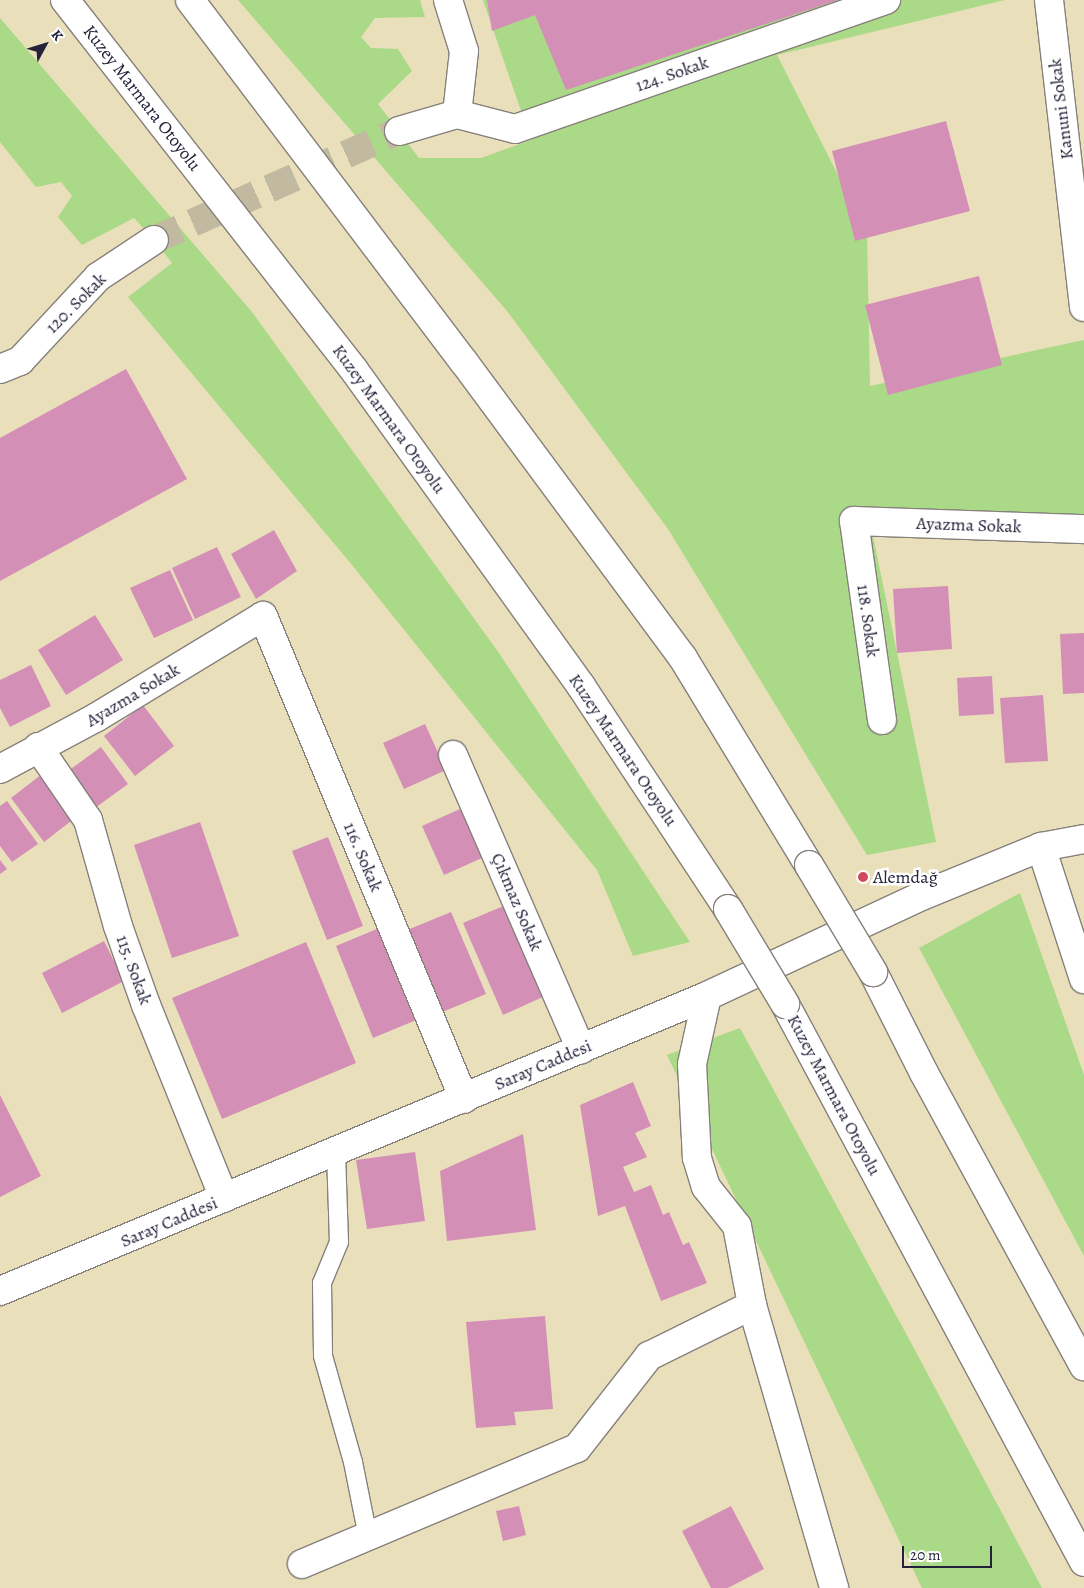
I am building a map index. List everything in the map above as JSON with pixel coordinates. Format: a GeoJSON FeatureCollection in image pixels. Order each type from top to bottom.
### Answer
{"type":"FeatureCollection","features":[{"type":"Feature","properties":{"kind":"main road","name":"Kuzey Marmara Otoyolu"},"geometry":{"type":"LineString","coordinates":[[65,0],[354,370],[581,686],[728,909],[785,1004],[1084,1562]]}},
{"type":"Feature","properties":{"kind":"main road"},"geometry":{"type":"LineString","coordinates":[[190,0],[458,354],[682,658],[874,972],[924,1073],[1084,1366]]}},
{"type":"Feature","properties":{"kind":"main road"},"geometry":{"type":"LineString","coordinates":[[399,131],[457,114],[464,50],[448,0]]}},
{"type":"Feature","properties":{"kind":"main road","name":"124. Sokak"},"geometry":{"type":"LineString","coordinates":[[457,114],[515,129],[886,0]]}},
{"type":"Feature","properties":{"kind":"main road","name":"Kanuni Sokak"},"geometry":{"type":"LineString","coordinates":[[1049,0],[1084,308]]}},
{"type":"Feature","properties":{"kind":"main road","name":"120. Sokak"},"geometry":{"type":"LineString","coordinates":[[0,369],[20,361],[98,277],[154,240]]}},
{"type":"Feature","properties":{"kind":"main road","name":"Ayazma Sokak"},"geometry":{"type":"LineString","coordinates":[[854,521],[1084,529]]}},
{"type":"Feature","properties":{"kind":"main road","name":"118. Sokak"},"geometry":{"type":"LineString","coordinates":[[854,521],[882,720]]}},
{"type":"Feature","properties":{"kind":"main road","name":"Ayazma Sokak"},"geometry":{"type":"LineString","coordinates":[[0,769],[97,717],[263,616]]}},
{"type":"Feature","properties":{"kind":"main road","name":"116. Sokak"},"geometry":{"type":"LineString","coordinates":[[263,616],[464,1099]]}},
{"type":"Feature","properties":{"kind":"main road","name":"115. Sokak"},"geometry":{"type":"LineString","coordinates":[[38,747],[88,820],[118,926],[146,1005],[224,1198]]}},
{"type":"Feature","properties":{"kind":"main road","name":"Çıkmaz Sokak"},"geometry":{"type":"LineString","coordinates":[[453,755],[581,1049]]}},
{"type":"Feature","properties":{"kind":"main road","name":"Saray Caddesi"},"geometry":{"type":"LineString","coordinates":[[0,1291],[707,996],[924,895],[1041,848],[1084,839]]}},
{"type":"Feature","properties":{"kind":"main road"},"geometry":{"type":"LineString","coordinates":[[1041,848],[1084,978]]}},
{"type":"Feature","properties":{"kind":"main road"},"geometry":{"type":"LineString","coordinates":[[707,996],[692,1064],[697,1158],[706,1188],[737,1226],[752,1305],[834,1588]]}},
{"type":"Feature","properties":{"kind":"main road"},"geometry":{"type":"LineString","coordinates":[[302,1564],[577,1448],[648,1356],[752,1305]]}},
{"type":"Feature","properties":{"kind":"lane"},"geometry":{"type":"LineString","coordinates":[[336,1152],[339,1242],[322,1283],[323,1356],[353,1462],[368,1537]]}},
{"type":"Feature","properties":{"kind":"green space"},"geometry":{"type":"Polygon","coordinates":[[[238,0],[420,0],[425,17],[375,18],[361,37],[371,48],[398,49],[412,71],[378,104],[419,158],[481,158],[531,140],[483,0],[1005,0],[777,55],[867,232],[870,386],[1084,340],[1084,521],[873,536],[936,842],[867,855],[668,529],[507,311],[238,0]]]}},
{"type":"Feature","properties":{"kind":"green space"},"geometry":{"type":"Polygon","coordinates":[[[0,18],[252,312],[499,653],[690,942],[633,956],[597,870],[352,565],[128,297],[172,263],[154,240],[134,218],[82,245],[58,217],[72,196],[61,182],[36,187],[0,142],[0,18]]]}},
{"type":"Feature","properties":{"kind":"green space"},"geometry":{"type":"Polygon","coordinates":[[[1020,893],[1084,1075],[1084,1256],[919,948],[1020,893]]]}},
{"type":"Feature","properties":{"kind":"green space"},"geometry":{"type":"Polygon","coordinates":[[[740,1028],[1042,1588],[922,1588],[667,1055],[740,1028]]]}},
{"type":"Feature","properties":{"kind":"building"},"geometry":{"type":"Polygon","coordinates":[[[487,0],[838,0],[566,90],[535,15],[492,31],[487,0]]]}},
{"type":"Feature","properties":{"kind":"building"},"geometry":{"type":"Polygon","coordinates":[[[946,121],[970,211],[855,241],[832,151],[946,121]]]}},
{"type":"Feature","properties":{"kind":"building"},"geometry":{"type":"Polygon","coordinates":[[[979,276],[1002,365],[888,395],[865,305],[979,276]]]}},
{"type":"Feature","properties":{"kind":"building"},"geometry":{"type":"Polygon","coordinates":[[[126,369],[187,479],[0,581],[0,438],[126,369]]]}},
{"type":"Feature","properties":{"kind":"building"},"geometry":{"type":"Polygon","coordinates":[[[274,530],[297,571],[256,599],[231,554],[274,530]]]}},
{"type":"Feature","properties":{"kind":"building"},"geometry":{"type":"Polygon","coordinates":[[[217,547],[241,597],[195,619],[172,568],[217,547]]]}},
{"type":"Feature","properties":{"kind":"building"},"geometry":{"type":"Polygon","coordinates":[[[170,570],[193,620],[154,638],[130,588],[170,570]]]}},
{"type":"Feature","properties":{"kind":"building"},"geometry":{"type":"Polygon","coordinates":[[[948,586],[952,649],[897,653],[893,589],[948,586]]]}},
{"type":"Feature","properties":{"kind":"building"},"geometry":{"type":"Polygon","coordinates":[[[95,615],[123,660],[66,695],[38,650],[95,615]]]}},
{"type":"Feature","properties":{"kind":"building"},"geometry":{"type":"Polygon","coordinates":[[[1084,633],[1084,693],[1063,694],[1060,634],[1084,633]]]}},
{"type":"Feature","properties":{"kind":"building"},"geometry":{"type":"Polygon","coordinates":[[[31,665],[51,706],[10,727],[0,708],[0,680],[31,665]]]}},
{"type":"Feature","properties":{"kind":"building"},"geometry":{"type":"Polygon","coordinates":[[[992,676],[994,714],[959,716],[957,678],[992,676]]]}},
{"type":"Feature","properties":{"kind":"building"},"geometry":{"type":"Polygon","coordinates":[[[1043,695],[1048,761],[1005,763],[1000,698],[1043,695]]]}},
{"type":"Feature","properties":{"kind":"building"},"geometry":{"type":"Polygon","coordinates":[[[143,705],[174,746],[135,776],[104,736],[143,705]]]}},
{"type":"Feature","properties":{"kind":"building"},"geometry":{"type":"Polygon","coordinates":[[[425,724],[446,770],[404,789],[383,743],[425,724]]]}},
{"type":"Feature","properties":{"kind":"building"},"geometry":{"type":"Polygon","coordinates":[[[101,747],[128,784],[95,808],[68,771],[101,747]]]}},
{"type":"Feature","properties":{"kind":"building"},"geometry":{"type":"Polygon","coordinates":[[[42,774],[75,818],[44,842],[11,798],[42,774]]]}},
{"type":"Feature","properties":{"kind":"building"},"geometry":{"type":"Polygon","coordinates":[[[7,801],[38,844],[12,862],[0,846],[0,806],[7,801]]]}},
{"type":"Feature","properties":{"kind":"building"},"geometry":{"type":"Polygon","coordinates":[[[460,809],[482,858],[444,875],[422,826],[460,809]]]}},
{"type":"Feature","properties":{"kind":"building"},"geometry":{"type":"Polygon","coordinates":[[[200,822],[239,936],[172,958],[134,845],[200,822]]]}},
{"type":"Feature","properties":{"kind":"building"},"geometry":{"type":"Polygon","coordinates":[[[328,837],[363,926],[327,940],[292,851],[328,837]]]}},
{"type":"Feature","properties":{"kind":"building"},"geometry":{"type":"Polygon","coordinates":[[[0,860],[7,869],[0,874],[0,860]]]}},
{"type":"Feature","properties":{"kind":"building"},"geometry":{"type":"Polygon","coordinates":[[[506,905],[545,996],[503,1015],[463,923],[506,905]]]}},
{"type":"Feature","properties":{"kind":"building"},"geometry":{"type":"Polygon","coordinates":[[[451,912],[486,994],[435,1015],[400,933],[451,912]]]}},
{"type":"Feature","properties":{"kind":"building"},"geometry":{"type":"Polygon","coordinates":[[[384,926],[421,1018],[373,1038],[336,946],[384,926]]]}},
{"type":"Feature","properties":{"kind":"building"},"geometry":{"type":"Polygon","coordinates":[[[104,941],[124,981],[62,1013],[42,973],[104,941]]]}},
{"type":"Feature","properties":{"kind":"building"},"geometry":{"type":"Polygon","coordinates":[[[306,942],[356,1063],[222,1119],[172,998],[306,942]]]}},
{"type":"Feature","properties":{"kind":"building"},"geometry":{"type":"Polygon","coordinates":[[[633,1082],[651,1126],[635,1133],[647,1157],[623,1167],[634,1192],[651,1185],[663,1215],[669,1212],[683,1245],[689,1242],[707,1283],[661,1301],[625,1206],[598,1216],[580,1105],[633,1082]]]}},
{"type":"Feature","properties":{"kind":"building"},"geometry":{"type":"Polygon","coordinates":[[[0,1095],[41,1176],[0,1197],[0,1095]]]}},
{"type":"Feature","properties":{"kind":"building"},"geometry":{"type":"Polygon","coordinates":[[[523,1134],[536,1230],[447,1241],[440,1171],[523,1134]]]}},
{"type":"Feature","properties":{"kind":"building"},"geometry":{"type":"Polygon","coordinates":[[[415,1152],[425,1221],[367,1229],[356,1160],[415,1152]]]}},
{"type":"Feature","properties":{"kind":"building"},"geometry":{"type":"Polygon","coordinates":[[[545,1316],[553,1409],[514,1412],[516,1425],[476,1428],[466,1322],[545,1316]]]}},
{"type":"Feature","properties":{"kind":"building"},"geometry":{"type":"Polygon","coordinates":[[[519,1506],[526,1535],[503,1541],[496,1511],[519,1506]]]}},
{"type":"Feature","properties":{"kind":"building"},"geometry":{"type":"Polygon","coordinates":[[[731,1506],[764,1569],[728,1588],[711,1588],[682,1531],[731,1506]]]}},
{"type":"Feature","properties":{"kind":"tunnel"},"geometry":{"type":"LineString","coordinates":[[154,240],[399,131]]}},
{"type":"Feature","properties":{"kind":"place","name":"Alemdağ"},"geometry":{"type":"Point","coordinates":[863,877]}}]}
